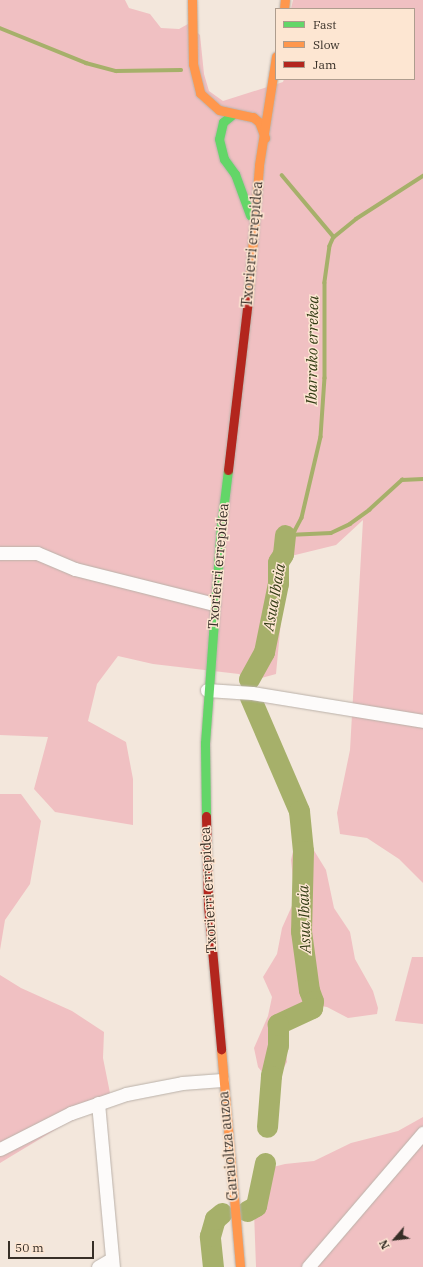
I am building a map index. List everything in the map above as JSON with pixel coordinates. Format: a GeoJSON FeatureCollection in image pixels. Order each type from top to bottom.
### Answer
{"type":"FeatureCollection","features":[{"type":"Feature","properties":{"kind":"street"},"geometry":{"type":"LineString","coordinates":[[192,0],[193,64],[195,77],[206,100],[219,110],[234,114]]}},
{"type":"Feature","properties":{"kind":"street","name":"Txorierri errepidea"},"geometry":{"type":"LineString","coordinates":[[222,1080],[206,853],[207,690],[227,472],[254,254],[254,229],[259,165],[265,138],[275,62]]}},
{"type":"Feature","properties":{"kind":"street"},"geometry":{"type":"LineString","coordinates":[[254,229],[247,203],[235,174],[224,159],[218,139],[223,122],[234,114],[250,108],[271,85]]}},
{"type":"Feature","properties":{"kind":"street"},"geometry":{"type":"LineString","coordinates":[[250,108],[259,122],[265,138]]}},
{"type":"Feature","properties":{"kind":"street"},"geometry":{"type":"LineString","coordinates":[[235,174],[249,175],[259,165]]}},
{"type":"Feature","properties":{"kind":"street"},"geometry":{"type":"LineString","coordinates":[[0,553],[37,553],[74,569],[214,604]]}},
{"type":"Feature","properties":{"kind":"street"},"geometry":{"type":"LineString","coordinates":[[207,690],[252,692],[423,721]]}},
{"type":"Feature","properties":{"kind":"street","name":"Garaioltza auzoa"},"geometry":{"type":"LineString","coordinates":[[0,1149],[51,1122],[98,1103],[164,1087],[222,1080],[240,1267]]}},
{"type":"Feature","properties":{"kind":"street"},"geometry":{"type":"LineString","coordinates":[[98,1103],[112,1263],[98,1267]]}},
{"type":"Feature","properties":{"kind":"street"},"geometry":{"type":"LineString","coordinates":[[308,1267],[423,1133]]}},
{"type":"Feature","properties":{"kind":"shaded area"},"geometry":{"type":"Polygon","coordinates":[[[0,0],[125,0],[129,8],[150,14],[161,28],[179,29],[188,24],[200,35],[204,74],[209,91],[223,101],[283,82],[284,80],[415,80],[415,8],[291,8],[293,0],[423,0],[423,883],[399,859],[367,838],[340,834],[337,813],[350,750],[363,520],[336,545],[287,557],[276,674],[250,681],[239,674],[153,664],[118,656],[97,684],[88,721],[126,742],[133,779],[133,825],[55,812],[34,789],[48,737],[0,735],[0,0]]]}},
{"type":"Feature","properties":{"kind":"shaded area"},"geometry":{"type":"Polygon","coordinates":[[[0,794],[21,794],[41,821],[30,884],[5,920],[0,950],[0,794]]]}},
{"type":"Feature","properties":{"kind":"shaded area"},"geometry":{"type":"Polygon","coordinates":[[[297,834],[310,844],[326,870],[334,908],[350,932],[355,959],[373,991],[378,1008],[377,1014],[348,1018],[327,1007],[315,1005],[310,1013],[284,1023],[287,1062],[283,1069],[273,1074],[262,1072],[258,1067],[254,1048],[268,1016],[272,997],[263,977],[277,954],[282,928],[295,899],[291,860],[297,834]]]}},
{"type":"Feature","properties":{"kind":"shaded area"},"geometry":{"type":"Polygon","coordinates":[[[412,957],[423,957],[423,1024],[395,1021],[412,957]]]}},
{"type":"Feature","properties":{"kind":"shaded area"},"geometry":{"type":"Polygon","coordinates":[[[0,975],[21,988],[72,1011],[104,1032],[103,1058],[112,1103],[63,1125],[0,1163],[0,975]]]}},
{"type":"Feature","properties":{"kind":"shaded area"},"geometry":{"type":"Polygon","coordinates":[[[423,1117],[423,1267],[256,1267],[254,1212],[259,1205],[265,1169],[285,1164],[314,1161],[351,1143],[398,1131],[423,1117]]]}},
{"type":"Feature","properties":{"kind":"waterway","name":"Ibarrako errekea"},"geometry":{"type":"LineString","coordinates":[[0,28],[86,63],[116,71],[181,70]]}},
{"type":"Feature","properties":{"kind":"waterway","name":"Ibarrako errekea"},"geometry":{"type":"LineString","coordinates":[[282,175],[334,237],[330,246],[325,283],[325,378],[321,437],[302,518],[295,531],[285,535]]}},
{"type":"Feature","properties":{"kind":"waterway"},"geometry":{"type":"LineString","coordinates":[[334,237],[356,219],[423,176]]}},
{"type":"Feature","properties":{"kind":"waterway"},"geometry":{"type":"LineString","coordinates":[[288,535],[331,533],[350,524],[369,510],[402,480],[423,479]]}},
{"type":"Feature","properties":{"kind":"waterway","name":"Asua Ibaia"},"geometry":{"type":"LineString","coordinates":[[249,679],[264,652],[278,583],[278,562],[283,554],[285,535]]}},
{"type":"Feature","properties":{"kind":"waterway","name":"Asua Ibaia"},"geometry":{"type":"LineString","coordinates":[[250,697],[299,811],[303,851],[301,931],[309,990],[313,1001],[312,1008],[278,1024],[278,1045],[271,1076],[267,1127]]}},
{"type":"Feature","properties":{"kind":"waterway","name":"Asua Ibaia"},"geometry":{"type":"LineString","coordinates":[[247,1211],[256,1206],[265,1163]]}},
{"type":"Feature","properties":{"kind":"waterway","name":"Asua Ibaia"},"geometry":{"type":"LineString","coordinates":[[213,1267],[210,1236],[215,1219],[222,1213]]}},
{"type":"Feature","properties":{"kind":"traffic: fast"},"geometry":{"type":"LineString","coordinates":[[233,114],[223,122],[219,139],[224,159],[235,174],[250,215]]}},
{"type":"Feature","properties":{"kind":"traffic: fast"},"geometry":{"type":"LineString","coordinates":[[206,816],[205,743],[221,527],[228,470]]}},
{"type":"Feature","properties":{"kind":"traffic: slow"},"geometry":{"type":"LineString","coordinates":[[192,0],[193,64],[200,93],[219,110],[253,117],[259,122],[265,138]]}},
{"type":"Feature","properties":{"kind":"traffic: slow"},"geometry":{"type":"LineString","coordinates":[[284,8],[285,0]]}},
{"type":"Feature","properties":{"kind":"traffic: slow"},"geometry":{"type":"LineString","coordinates":[[248,300],[259,165],[275,62]]}},
{"type":"Feature","properties":{"kind":"traffic: slow"},"geometry":{"type":"LineString","coordinates":[[221,1049],[240,1267]]}},
{"type":"Feature","properties":{"kind":"traffic: jam"},"geometry":{"type":"LineString","coordinates":[[228,470],[248,300]]}},
{"type":"Feature","properties":{"kind":"traffic: jam"},"geometry":{"type":"LineString","coordinates":[[206,816],[208,905],[221,1049]]}}]}
